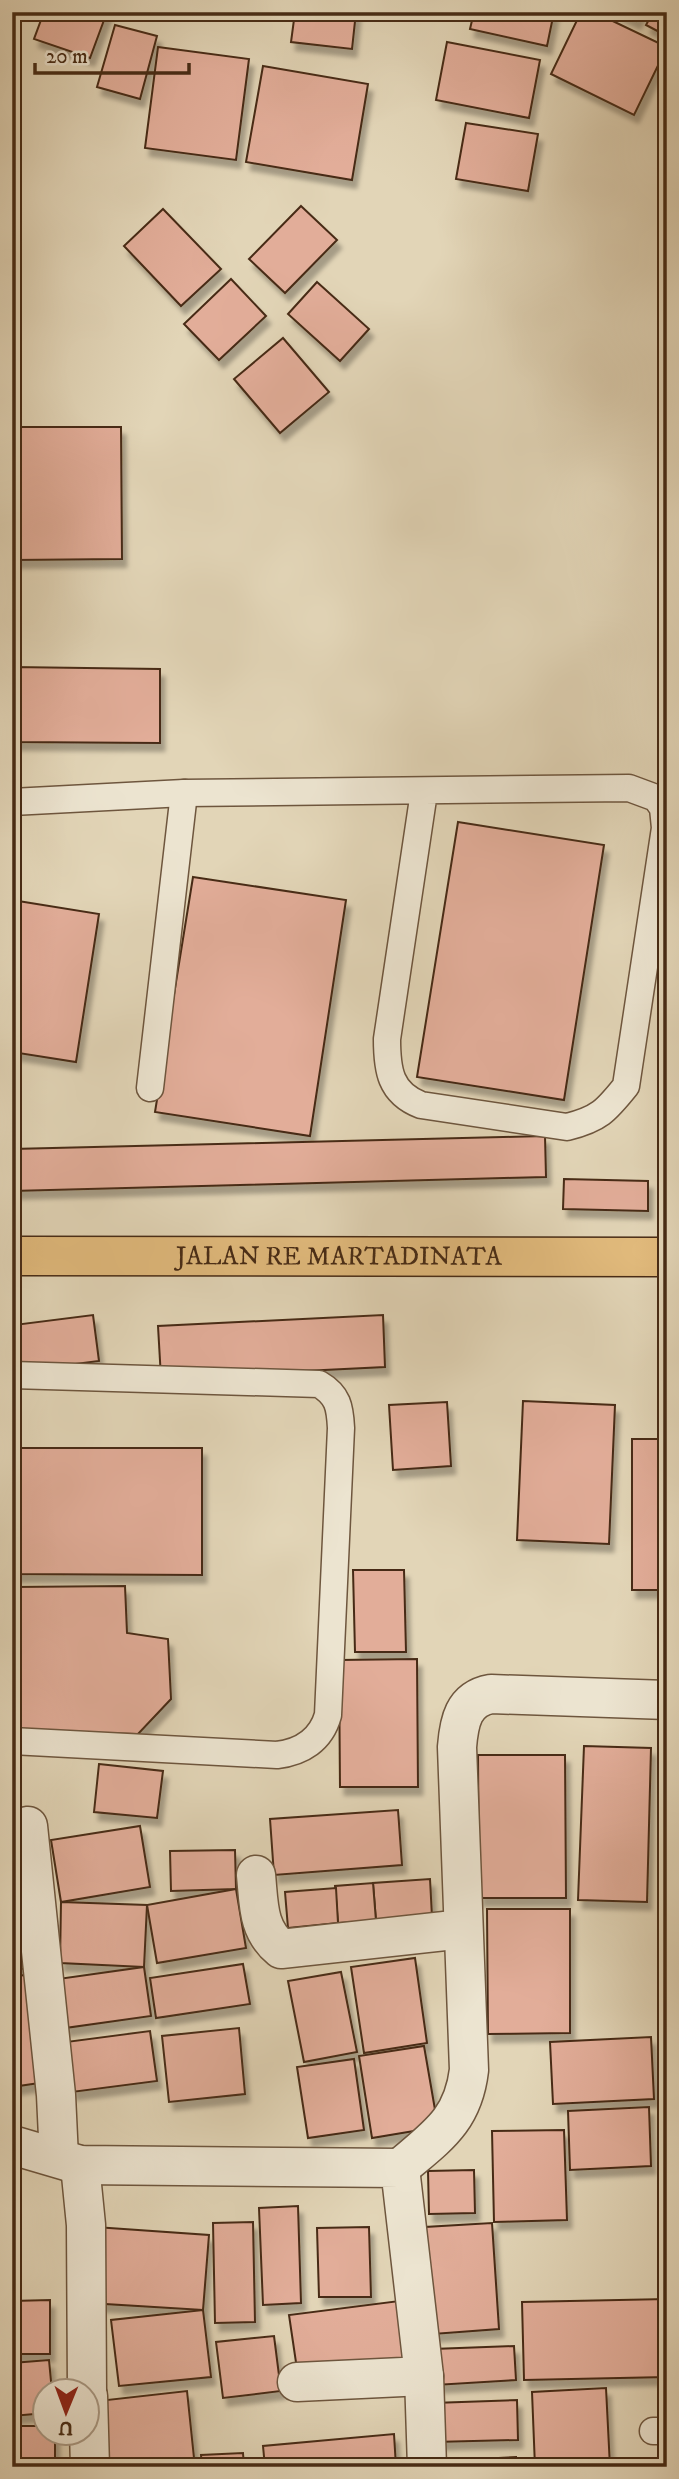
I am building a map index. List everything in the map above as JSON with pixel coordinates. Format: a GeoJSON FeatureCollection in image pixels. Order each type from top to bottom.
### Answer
{"type":"FeatureCollection","features":[{"type":"Feature","properties":{"kind":"highway","name":"JALAN RE MARTADINATA"},"geometry":{"type":"LineString","coordinates":[[12,1256],[667,1257]]}},
{"type":"Feature","properties":{"kind":"street"},"geometry":{"type":"LineString","coordinates":[[12,2145],[69,2162],[400,2168],[448,2126],[457,2115],[467,2087],[457,1747],[459,1721],[468,1706],[479,1696],[491,1694],[667,1700]]}},
{"type":"Feature","properties":{"kind":"street"},"geometry":{"type":"LineString","coordinates":[[28,1826],[55,2095],[86,2225],[87,2378]]}},
{"type":"Feature","properties":{"kind":"street"},"geometry":{"type":"LineString","coordinates":[[256,1875],[260,1922],[270,1939],[281,1949],[463,1929]]}},
{"type":"Feature","properties":{"kind":"street"},"geometry":{"type":"LineString","coordinates":[[400,2168],[424,2376],[427,2467]]}},
{"type":"Feature","properties":{"kind":"street"},"geometry":{"type":"LineString","coordinates":[[298,2382],[424,2376]]}},
{"type":"Feature","properties":{"kind":"street"},"geometry":{"type":"LineString","coordinates":[[89,2448],[90,2467]]}},
{"type":"Feature","properties":{"kind":"lane"},"geometry":{"type":"LineString","coordinates":[[12,802],[184,793],[629,788],[644,791],[663,808],[665,828],[626,1086],[606,1112],[590,1122],[567,1127],[421,1105],[405,1099],[393,1082],[387,1059],[387,1039],[424,792]]}},
{"type":"Feature","properties":{"kind":"lane"},"geometry":{"type":"LineString","coordinates":[[150,1088],[184,793]]}},
{"type":"Feature","properties":{"kind":"lane"},"geometry":{"type":"LineString","coordinates":[[12,1375],[319,1384],[333,1391],[338,1402],[341,1428],[328,1715],[324,1727],[315,1739],[291,1753],[277,1755],[12,1741]]}},
{"type":"Feature","properties":{"kind":"building"},"geometry":{"type":"Polygon","coordinates":[[[44,12],[107,12],[90,58],[34,39],[44,12]]]}},
{"type":"Feature","properties":{"kind":"building"},"geometry":{"type":"Polygon","coordinates":[[[295,12],[356,12],[352,49],[291,42],[295,12]]]}},
{"type":"Feature","properties":{"kind":"building"},"geometry":{"type":"Polygon","coordinates":[[[474,12],[554,12],[547,46],[470,29],[474,12]]]}},
{"type":"Feature","properties":{"kind":"building"},"geometry":{"type":"Polygon","coordinates":[[[581,12],[594,12],[667,47],[634,115],[551,74],[581,12]]]}},
{"type":"Feature","properties":{"kind":"building"},"geometry":{"type":"Polygon","coordinates":[[[617,12],[641,12],[636,21],[617,12]]]}},
{"type":"Feature","properties":{"kind":"building"},"geometry":{"type":"Polygon","coordinates":[[[653,12],[667,12],[667,36],[646,25],[653,12]]]}},
{"type":"Feature","properties":{"kind":"building"},"geometry":{"type":"Polygon","coordinates":[[[115,25],[157,36],[140,99],[97,87],[115,25]]]}},
{"type":"Feature","properties":{"kind":"building"},"geometry":{"type":"Polygon","coordinates":[[[447,42],[540,60],[529,118],[436,100],[447,42]]]}},
{"type":"Feature","properties":{"kind":"building"},"geometry":{"type":"Polygon","coordinates":[[[158,47],[249,59],[236,160],[145,148],[158,47]]]}},
{"type":"Feature","properties":{"kind":"building"},"geometry":{"type":"Polygon","coordinates":[[[263,66],[368,84],[352,180],[246,162],[263,66]]]}},
{"type":"Feature","properties":{"kind":"building"},"geometry":{"type":"Polygon","coordinates":[[[466,123],[538,134],[528,191],[456,179],[466,123]]]}},
{"type":"Feature","properties":{"kind":"building"},"geometry":{"type":"Polygon","coordinates":[[[301,206],[337,240],[285,293],[249,259],[301,206]]]}},
{"type":"Feature","properties":{"kind":"building"},"geometry":{"type":"Polygon","coordinates":[[[163,209],[221,269],[181,306],[124,246],[163,209]]]}},
{"type":"Feature","properties":{"kind":"building"},"geometry":{"type":"Polygon","coordinates":[[[231,279],[266,316],[219,360],[184,324],[231,279]]]}},
{"type":"Feature","properties":{"kind":"building"},"geometry":{"type":"Polygon","coordinates":[[[317,282],[369,329],[340,361],[288,314],[317,282]]]}},
{"type":"Feature","properties":{"kind":"building"},"geometry":{"type":"Polygon","coordinates":[[[283,338],[329,392],[280,433],[234,379],[283,338]]]}},
{"type":"Feature","properties":{"kind":"building"},"geometry":{"type":"Polygon","coordinates":[[[12,427],[121,427],[122,559],[12,560],[12,427]]]}},
{"type":"Feature","properties":{"kind":"building"},"geometry":{"type":"Polygon","coordinates":[[[12,667],[160,669],[160,743],[12,742],[12,667]]]}},
{"type":"Feature","properties":{"kind":"building"},"geometry":{"type":"Polygon","coordinates":[[[458,822],[604,845],[564,1100],[417,1077],[458,822]]]}},
{"type":"Feature","properties":{"kind":"building"},"geometry":{"type":"Polygon","coordinates":[[[193,877],[346,900],[310,1136],[155,1112],[193,877]]]}},
{"type":"Feature","properties":{"kind":"building"},"geometry":{"type":"Polygon","coordinates":[[[12,900],[99,914],[76,1062],[12,1052],[12,900]]]}},
{"type":"Feature","properties":{"kind":"building"},"geometry":{"type":"Polygon","coordinates":[[[545,1136],[546,1177],[12,1191],[12,1149],[545,1136]]]}},
{"type":"Feature","properties":{"kind":"building"},"geometry":{"type":"Polygon","coordinates":[[[564,1179],[648,1181],[648,1211],[563,1209],[564,1179]]]}},
{"type":"Feature","properties":{"kind":"building"},"geometry":{"type":"Polygon","coordinates":[[[667,1182],[667,1207],[663,1207],[667,1182]]]}},
{"type":"Feature","properties":{"kind":"building"},"geometry":{"type":"Polygon","coordinates":[[[93,1315],[99,1361],[20,1371],[14,1325],[93,1315]]]}},
{"type":"Feature","properties":{"kind":"building"},"geometry":{"type":"Polygon","coordinates":[[[383,1315],[385,1367],[161,1378],[158,1326],[383,1315]]]}},
{"type":"Feature","properties":{"kind":"building"},"geometry":{"type":"Polygon","coordinates":[[[523,1401],[615,1405],[609,1544],[517,1540],[523,1401]]]}},
{"type":"Feature","properties":{"kind":"building"},"geometry":{"type":"Polygon","coordinates":[[[447,1402],[451,1466],[393,1470],[389,1405],[447,1402]]]}},
{"type":"Feature","properties":{"kind":"building"},"geometry":{"type":"Polygon","coordinates":[[[632,1439],[667,1439],[667,1590],[632,1590],[632,1439]]]}},
{"type":"Feature","properties":{"kind":"building"},"geometry":{"type":"Polygon","coordinates":[[[12,1448],[202,1448],[202,1575],[12,1574],[12,1448]]]}},
{"type":"Feature","properties":{"kind":"building"},"geometry":{"type":"Polygon","coordinates":[[[353,1570],[404,1570],[406,1652],[355,1652],[353,1570]]]}},
{"type":"Feature","properties":{"kind":"building"},"geometry":{"type":"Polygon","coordinates":[[[125,1586],[127,1633],[168,1639],[171,1699],[138,1734],[12,1731],[12,1587],[125,1586]]]}},
{"type":"Feature","properties":{"kind":"building"},"geometry":{"type":"Polygon","coordinates":[[[660,1650],[667,1650],[667,1693],[661,1693],[660,1650]]]}},
{"type":"Feature","properties":{"kind":"building"},"geometry":{"type":"Polygon","coordinates":[[[417,1659],[418,1787],[340,1787],[339,1660],[417,1659]]]}},
{"type":"Feature","properties":{"kind":"building"},"geometry":{"type":"Polygon","coordinates":[[[584,1746],[651,1748],[647,1902],[578,1900],[584,1746]]]}},
{"type":"Feature","properties":{"kind":"building"},"geometry":{"type":"Polygon","coordinates":[[[478,1755],[565,1755],[566,1898],[479,1898],[478,1755]]]}},
{"type":"Feature","properties":{"kind":"building"},"geometry":{"type":"Polygon","coordinates":[[[99,1764],[163,1771],[157,1818],[94,1812],[99,1764]]]}},
{"type":"Feature","properties":{"kind":"building"},"geometry":{"type":"Polygon","coordinates":[[[12,1787],[17,1907],[12,1907],[12,1787]]]}},
{"type":"Feature","properties":{"kind":"building"},"geometry":{"type":"Polygon","coordinates":[[[398,1810],[402,1865],[274,1875],[270,1819],[398,1810]]]}},
{"type":"Feature","properties":{"kind":"building"},"geometry":{"type":"Polygon","coordinates":[[[140,1826],[150,1887],[61,1902],[51,1840],[140,1826]]]}},
{"type":"Feature","properties":{"kind":"building"},"geometry":{"type":"Polygon","coordinates":[[[235,1850],[236,1889],[171,1891],[170,1851],[235,1850]]]}},
{"type":"Feature","properties":{"kind":"building"},"geometry":{"type":"Polygon","coordinates":[[[430,1879],[432,1917],[376,1921],[373,1883],[430,1879]]]}},
{"type":"Feature","properties":{"kind":"building"},"geometry":{"type":"Polygon","coordinates":[[[373,1883],[376,1921],[338,1923],[335,1886],[373,1883]]]}},
{"type":"Feature","properties":{"kind":"building"},"geometry":{"type":"Polygon","coordinates":[[[336,1888],[338,1923],[288,1928],[285,1892],[336,1888]]]}},
{"type":"Feature","properties":{"kind":"building"},"geometry":{"type":"Polygon","coordinates":[[[236,1889],[246,1948],[157,1963],[147,1905],[236,1889]]]}},
{"type":"Feature","properties":{"kind":"building"},"geometry":{"type":"Polygon","coordinates":[[[61,1902],[147,1905],[144,1967],[60,1963],[61,1902]]]}},
{"type":"Feature","properties":{"kind":"building"},"geometry":{"type":"Polygon","coordinates":[[[487,1909],[570,1909],[570,2033],[488,2034],[487,1909]]]}},
{"type":"Feature","properties":{"kind":"building"},"geometry":{"type":"Polygon","coordinates":[[[28,1913],[36,1967],[12,1970],[12,1915],[28,1913]]]}},
{"type":"Feature","properties":{"kind":"building"},"geometry":{"type":"Polygon","coordinates":[[[415,1958],[427,2043],[364,2053],[351,1967],[415,1958]]]}},
{"type":"Feature","properties":{"kind":"building"},"geometry":{"type":"Polygon","coordinates":[[[243,1964],[250,2004],[156,2018],[150,1978],[243,1964]]]}},
{"type":"Feature","properties":{"kind":"building"},"geometry":{"type":"Polygon","coordinates":[[[144,1967],[151,2016],[65,2028],[58,1979],[144,1967]]]}},
{"type":"Feature","properties":{"kind":"building"},"geometry":{"type":"Polygon","coordinates":[[[341,1972],[357,2052],[304,2062],[288,1981],[341,1972]]]}},
{"type":"Feature","properties":{"kind":"building"},"geometry":{"type":"Polygon","coordinates":[[[37,1973],[53,2081],[12,2087],[12,1977],[37,1973]]]}},
{"type":"Feature","properties":{"kind":"building"},"geometry":{"type":"Polygon","coordinates":[[[239,2028],[245,2094],[169,2102],[162,2036],[239,2028]]]}},
{"type":"Feature","properties":{"kind":"building"},"geometry":{"type":"Polygon","coordinates":[[[150,2031],[157,2081],[72,2092],[66,2042],[150,2031]]]}},
{"type":"Feature","properties":{"kind":"building"},"geometry":{"type":"Polygon","coordinates":[[[651,2037],[654,2099],[553,2104],[550,2042],[651,2037]]]}},
{"type":"Feature","properties":{"kind":"building"},"geometry":{"type":"Polygon","coordinates":[[[424,2046],[438,2127],[372,2138],[359,2056],[424,2046]]]}},
{"type":"Feature","properties":{"kind":"building"},"geometry":{"type":"Polygon","coordinates":[[[354,2059],[364,2130],[308,2138],[297,2067],[354,2059]]]}},
{"type":"Feature","properties":{"kind":"building"},"geometry":{"type":"Polygon","coordinates":[[[649,2107],[651,2166],[570,2170],[568,2111],[649,2107]]]}},
{"type":"Feature","properties":{"kind":"building"},"geometry":{"type":"Polygon","coordinates":[[[564,2130],[567,2220],[494,2222],[492,2131],[564,2130]]]}},
{"type":"Feature","properties":{"kind":"building"},"geometry":{"type":"Polygon","coordinates":[[[474,2170],[475,2213],[429,2214],[428,2171],[474,2170]]]}},
{"type":"Feature","properties":{"kind":"building"},"geometry":{"type":"Polygon","coordinates":[[[298,2206],[301,2303],[263,2305],[259,2208],[298,2206]]]}},
{"type":"Feature","properties":{"kind":"building"},"geometry":{"type":"Polygon","coordinates":[[[253,2222],[255,2322],[215,2323],[213,2223],[253,2222]]]}},
{"type":"Feature","properties":{"kind":"building"},"geometry":{"type":"Polygon","coordinates":[[[492,2223],[499,2329],[433,2334],[425,2227],[492,2223]]]}},
{"type":"Feature","properties":{"kind":"building"},"geometry":{"type":"Polygon","coordinates":[[[95,2227],[209,2235],[203,2310],[89,2303],[95,2227]]]}},
{"type":"Feature","properties":{"kind":"building"},"geometry":{"type":"Polygon","coordinates":[[[369,2227],[371,2297],[319,2297],[317,2228],[369,2227]]]}},
{"type":"Feature","properties":{"kind":"building"},"geometry":{"type":"Polygon","coordinates":[[[667,2299],[667,2377],[524,2380],[522,2302],[667,2299]]]}},
{"type":"Feature","properties":{"kind":"building"},"geometry":{"type":"Polygon","coordinates":[[[50,2300],[50,2354],[12,2354],[12,2301],[50,2300]]]}},
{"type":"Feature","properties":{"kind":"building"},"geometry":{"type":"Polygon","coordinates":[[[399,2301],[406,2362],[298,2376],[289,2315],[399,2301]]]}},
{"type":"Feature","properties":{"kind":"building"},"geometry":{"type":"Polygon","coordinates":[[[203,2310],[211,2377],[119,2386],[111,2320],[203,2310]]]}},
{"type":"Feature","properties":{"kind":"building"},"geometry":{"type":"Polygon","coordinates":[[[274,2336],[281,2391],[223,2398],[216,2342],[274,2336]]]}},
{"type":"Feature","properties":{"kind":"building"},"geometry":{"type":"Polygon","coordinates":[[[514,2346],[516,2380],[435,2385],[433,2349],[514,2346]]]}},
{"type":"Feature","properties":{"kind":"building"},"geometry":{"type":"Polygon","coordinates":[[[49,2360],[51,2378],[32,2378],[32,2414],[12,2416],[12,2363],[49,2360]]]}},
{"type":"Feature","properties":{"kind":"building"},"geometry":{"type":"Polygon","coordinates":[[[606,2388],[610,2467],[535,2467],[532,2392],[606,2388]]]}},
{"type":"Feature","properties":{"kind":"building"},"geometry":{"type":"Polygon","coordinates":[[[187,2391],[194,2458],[108,2467],[102,2446],[102,2401],[187,2391]]]}},
{"type":"Feature","properties":{"kind":"building"},"geometry":{"type":"Polygon","coordinates":[[[517,2400],[518,2440],[434,2442],[433,2403],[517,2400]]]}},
{"type":"Feature","properties":{"kind":"building"},"geometry":{"type":"Polygon","coordinates":[[[12,2426],[32,2426],[32,2448],[55,2448],[55,2467],[12,2467],[12,2426]]]}},
{"type":"Feature","properties":{"kind":"building"},"geometry":{"type":"Polygon","coordinates":[[[394,2434],[396,2467],[265,2467],[263,2446],[394,2434]]]}},
{"type":"Feature","properties":{"kind":"building"},"geometry":{"type":"Polygon","coordinates":[[[243,2453],[244,2467],[202,2467],[201,2455],[243,2453]]]}},
{"type":"Feature","properties":{"kind":"building"},"geometry":{"type":"Polygon","coordinates":[[[516,2457],[516,2467],[441,2467],[441,2461],[516,2457]]]}},
{"type":"Feature","properties":{"kind":"building"},"geometry":{"type":"Polygon","coordinates":[[[194,2458],[195,2467],[108,2467],[194,2458]]]}}]}
